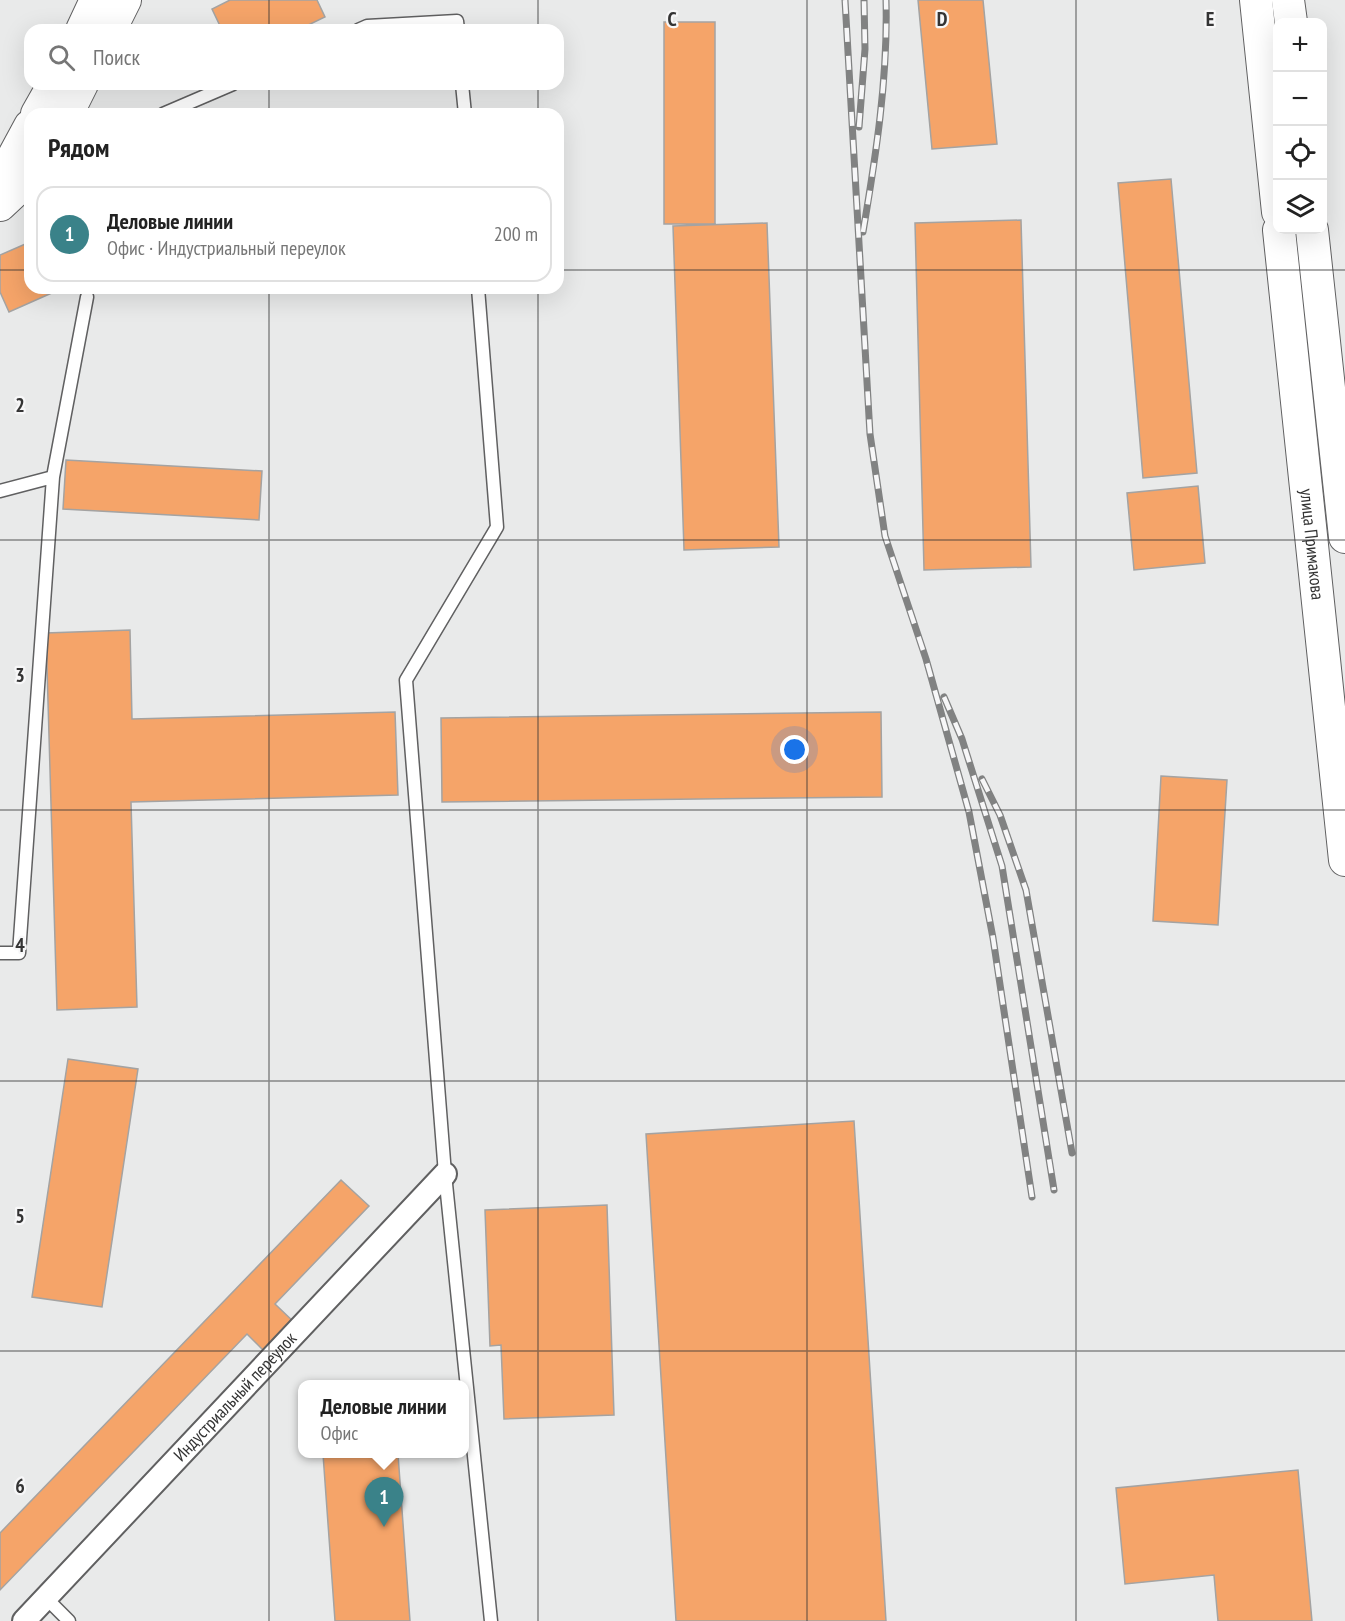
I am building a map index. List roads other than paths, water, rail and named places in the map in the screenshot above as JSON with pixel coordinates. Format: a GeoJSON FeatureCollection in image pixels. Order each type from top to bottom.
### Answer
{"type":"FeatureCollection","features":[{"type":"Feature","properties":{"kind":"main road"},"geometry":{"type":"LineString","coordinates":[[85,24],[96,0]]}},
{"type":"Feature","properties":{"kind":"main road"},"geometry":{"type":"LineString","coordinates":[[113,24],[125,0]]}},
{"type":"Feature","properties":{"kind":"main road"},"geometry":{"type":"LineString","coordinates":[[1256,0],[1275,180]]}},
{"type":"Feature","properties":{"kind":"main road"},"geometry":{"type":"LineString","coordinates":[[1288,0],[1290,18]]}},
{"type":"Feature","properties":{"kind":"main road"},"geometry":{"type":"LineString","coordinates":[[40,108],[51,90]]}},
{"type":"Feature","properties":{"kind":"main road"},"geometry":{"type":"LineString","coordinates":[[70,108],[79,90]]}},
{"type":"Feature","properties":{"kind":"main road"},"geometry":{"type":"LineString","coordinates":[[0,172],[9,165],[24,137]]}},
{"type":"Feature","properties":{"kind":"main road"},"geometry":{"type":"LineString","coordinates":[[0,205],[24,183]]}},
{"type":"Feature","properties":{"kind":"main road","name":"улица Примакова"},"geometry":{"type":"LineString","coordinates":[[1279,234],[1345,860]]}},
{"type":"Feature","properties":{"kind":"main road","name":"улица Примакова"},"geometry":{"type":"LineString","coordinates":[[1312,234],[1345,537]]}},
{"type":"Feature","properties":{"kind":"street","name":"Индустриальный переулок"},"geometry":{"type":"LineString","coordinates":[[24,1621],[445,1174]]}},
{"type":"Feature","properties":{"kind":"lane"},"geometry":{"type":"LineString","coordinates":[[403,24],[457,21],[457,24]]}},
{"type":"Feature","properties":{"kind":"lane"},"geometry":{"type":"LineString","coordinates":[[177,108],[219,90]]}},
{"type":"Feature","properties":{"kind":"lane"},"geometry":{"type":"LineString","coordinates":[[463,90],[464,108]]}},
{"type":"Feature","properties":{"kind":"lane"},"geometry":{"type":"LineString","coordinates":[[0,182],[24,173]]}},
{"type":"Feature","properties":{"kind":"lane"},"geometry":{"type":"LineString","coordinates":[[466,1380],[445,1174],[406,680],[497,527],[478,294]]}},
{"type":"Feature","properties":{"kind":"lane"},"geometry":{"type":"LineString","coordinates":[[0,953],[19,953],[53,477],[87,297]]}},
{"type":"Feature","properties":{"kind":"lane"},"geometry":{"type":"LineString","coordinates":[[0,491],[53,477]]}},
{"type":"Feature","properties":{"kind":"lane"},"geometry":{"type":"LineString","coordinates":[[469,1407],[491,1621]]}},
{"type":"Feature","properties":{"kind":"lane"},"geometry":{"type":"LineString","coordinates":[[47,1599],[69,1621]]}},
{"type":"Feature","properties":{"kind":"railway"},"geometry":{"type":"LineString","coordinates":[[845,0],[870,434],[885,536],[926,659],[969,812],[993,938],[1032,1197]]}},
{"type":"Feature","properties":{"kind":"railway"},"geometry":{"type":"LineString","coordinates":[[859,127],[865,49],[864,0]]}},
{"type":"Feature","properties":{"kind":"railway"},"geometry":{"type":"LineString","coordinates":[[863,232],[877,145],[883,87],[886,0]]}},
{"type":"Feature","properties":{"kind":"railway"},"geometry":{"type":"LineString","coordinates":[[944,697],[962,739],[1002,866],[1054,1190]]}},
{"type":"Feature","properties":{"kind":"railway"},"geometry":{"type":"LineString","coordinates":[[982,779],[1000,815],[1026,890],[1072,1153]]}},
{"type":"Feature","properties":{"kind":"place","name":"Деловые линии"},"geometry":{"type":"Point","coordinates":[384,1527]}}]}
